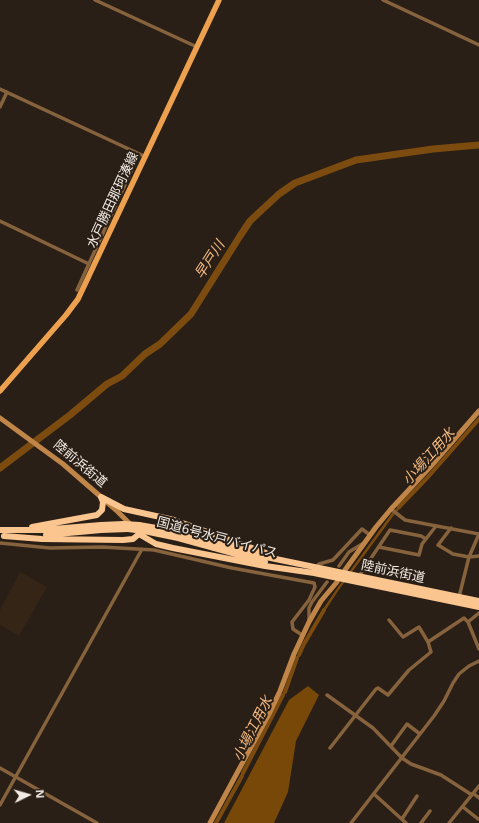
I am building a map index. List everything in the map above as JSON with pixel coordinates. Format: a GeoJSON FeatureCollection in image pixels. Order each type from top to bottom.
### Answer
{"type":"FeatureCollection","features":[{"type":"Feature","properties":{"kind":"highway"},"geometry":{"type":"LineString","coordinates":[[9,530],[97,515],[102,510],[101,497]]}},
{"type":"Feature","properties":{"kind":"highway"},"geometry":{"type":"LineString","coordinates":[[101,497],[124,508],[180,522],[302,565]]}},
{"type":"Feature","properties":{"kind":"highway","name":"国道6号水戸バイパス"},"geometry":{"type":"LineString","coordinates":[[0,530],[41,530],[101,525],[126,527],[142,533],[174,536],[250,559],[308,572]]}},
{"type":"Feature","properties":{"kind":"highway","name":"国道6号水戸バイパス"},"geometry":{"type":"LineString","coordinates":[[2,536],[43,536],[139,525],[180,532],[266,557],[302,565]]}},
{"type":"Feature","properties":{"kind":"highway"},"geometry":{"type":"LineString","coordinates":[[2,536],[42,539],[123,540],[133,539],[142,533],[155,547],[308,572]]}},
{"type":"Feature","properties":{"kind":"highway","name":"陸前浜街道"},"geometry":{"type":"LineString","coordinates":[[302,565],[358,576],[459,600],[479,607]]}},
{"type":"Feature","properties":{"kind":"highway","name":"陸前浜街道"},"geometry":{"type":"LineString","coordinates":[[308,572],[459,600],[479,602]]}},
{"type":"Feature","properties":{"kind":"main road","name":"水戸勝田那珂湊線"},"geometry":{"type":"LineString","coordinates":[[0,391],[71,308],[82,291],[91,265],[146,157],[219,0]]}},
{"type":"Feature","properties":{"kind":"street"},"geometry":{"type":"LineString","coordinates":[[95,0],[197,47]]}},
{"type":"Feature","properties":{"kind":"street"},"geometry":{"type":"LineString","coordinates":[[383,0],[479,45]]}},
{"type":"Feature","properties":{"kind":"street"},"geometry":{"type":"LineString","coordinates":[[0,89],[146,157]]}},
{"type":"Feature","properties":{"kind":"street"},"geometry":{"type":"LineString","coordinates":[[0,107],[7,92]]}},
{"type":"Feature","properties":{"kind":"street"},"geometry":{"type":"LineString","coordinates":[[77,290],[91,265],[140,154]]}},
{"type":"Feature","properties":{"kind":"street"},"geometry":{"type":"LineString","coordinates":[[0,221],[91,265]]}},
{"type":"Feature","properties":{"kind":"street"},"geometry":{"type":"LineString","coordinates":[[345,570],[391,509],[479,411]]}},
{"type":"Feature","properties":{"kind":"street","name":"陸前浜街道"},"geometry":{"type":"LineString","coordinates":[[0,418],[42,448],[142,533]]}},
{"type":"Feature","properties":{"kind":"street"},"geometry":{"type":"LineString","coordinates":[[391,509],[405,520],[479,534],[468,558],[459,600]]}},
{"type":"Feature","properties":{"kind":"street"},"geometry":{"type":"LineString","coordinates":[[379,547],[419,555],[422,544],[436,526]]}},
{"type":"Feature","properties":{"kind":"street"},"geometry":{"type":"LineString","coordinates":[[451,528],[438,545],[453,554],[468,558],[479,556]]}},
{"type":"Feature","properties":{"kind":"street"},"geometry":{"type":"LineString","coordinates":[[315,568],[319,564],[333,560],[362,529],[370,535]]}},
{"type":"Feature","properties":{"kind":"street"},"geometry":{"type":"LineString","coordinates":[[358,576],[390,530],[421,536],[426,539]]}},
{"type":"Feature","properties":{"kind":"street"},"geometry":{"type":"LineString","coordinates":[[133,539],[133,548]]}},
{"type":"Feature","properties":{"kind":"street"},"geometry":{"type":"LineString","coordinates":[[0,544],[50,548],[102,547],[142,549],[155,547],[232,568],[314,583],[315,587],[309,600],[292,622],[292,629],[302,636]]}},
{"type":"Feature","properties":{"kind":"street"},"geometry":{"type":"LineString","coordinates":[[339,566],[351,550],[364,544]]}},
{"type":"Feature","properties":{"kind":"street"},"geometry":{"type":"LineString","coordinates":[[0,805],[142,549]]}},
{"type":"Feature","properties":{"kind":"street"},"geometry":{"type":"LineString","coordinates":[[309,621],[309,608],[327,582]]}},
{"type":"Feature","properties":{"kind":"street"},"geometry":{"type":"LineString","coordinates":[[210,823],[270,712],[309,621],[321,602],[337,582]]}},
{"type":"Feature","properties":{"kind":"street"},"geometry":{"type":"LineString","coordinates":[[468,622],[479,613]]}},
{"type":"Feature","properties":{"kind":"street"},"geometry":{"type":"LineString","coordinates":[[428,642],[464,618],[468,622],[479,649]]}},
{"type":"Feature","properties":{"kind":"street"},"geometry":{"type":"LineString","coordinates":[[330,748],[376,689],[378,688],[388,695],[410,670],[431,652],[428,642],[419,627],[403,636],[389,620]]}},
{"type":"Feature","properties":{"kind":"street"},"geometry":{"type":"LineString","coordinates":[[350,823],[420,734],[444,701],[459,674],[469,666],[479,661]]}},
{"type":"Feature","properties":{"kind":"street"},"geometry":{"type":"LineString","coordinates":[[327,695],[373,728],[402,758],[411,764],[440,775],[479,798]]}},
{"type":"Feature","properties":{"kind":"street"},"geometry":{"type":"LineString","coordinates":[[391,746],[407,724],[420,734]]}},
{"type":"Feature","properties":{"kind":"street"},"geometry":{"type":"LineString","coordinates":[[0,768],[97,823]]}},
{"type":"Feature","properties":{"kind":"street"},"geometry":{"type":"LineString","coordinates":[[449,823],[479,786]]}},
{"type":"Feature","properties":{"kind":"street"},"geometry":{"type":"LineString","coordinates":[[374,794],[406,823]]}},
{"type":"Feature","properties":{"kind":"street"},"geometry":{"type":"LineString","coordinates":[[402,819],[417,796]]}},
{"type":"Feature","properties":{"kind":"street"},"geometry":{"type":"LineString","coordinates":[[463,807],[478,820]]}},
{"type":"Feature","properties":{"kind":"street"},"geometry":{"type":"LineString","coordinates":[[420,823],[430,811]]}},
{"type":"Feature","properties":{"kind":"shaded area"},"geometry":{"type":"Polygon","coordinates":[[[402,503],[404,504],[394,515],[338,591],[323,614],[321,612],[336,590],[392,513],[402,503]]]}},
{"type":"Feature","properties":{"kind":"shaded area"},"geometry":{"type":"Polygon","coordinates":[[[20,572],[47,587],[19,636],[0,625],[0,610],[20,572]]]}},
{"type":"Feature","properties":{"kind":"shaded area"},"geometry":{"type":"Polygon","coordinates":[[[308,686],[319,695],[296,741],[288,792],[274,823],[224,823],[289,700],[308,686]]]}},
{"type":"Feature","properties":{"kind":"waterway","name":"早戸川"},"geometry":{"type":"LineString","coordinates":[[0,468],[70,415],[107,384],[122,376],[145,354],[160,344],[191,314],[250,221],[279,194],[295,183],[356,160],[433,149],[479,145]]}},
{"type":"Feature","properties":{"kind":"waterway","name":"小場江用水"},"geometry":{"type":"LineString","coordinates":[[399,507],[428,477],[479,419]]}},
{"type":"Feature","properties":{"kind":"waterway","name":"小場江用水"},"geometry":{"type":"LineString","coordinates":[[299,655],[324,610]]}},
{"type":"Feature","properties":{"kind":"waterway","name":"小場江用水"},"geometry":{"type":"LineString","coordinates":[[285,692],[297,658]]}},
{"type":"Feature","properties":{"kind":"waterway","name":"小場江用水"},"geometry":{"type":"LineString","coordinates":[[243,773],[283,695]]}},
{"type":"Feature","properties":{"kind":"waterway","name":"小場江用水"},"geometry":{"type":"LineString","coordinates":[[216,823],[242,776]]}}]}
